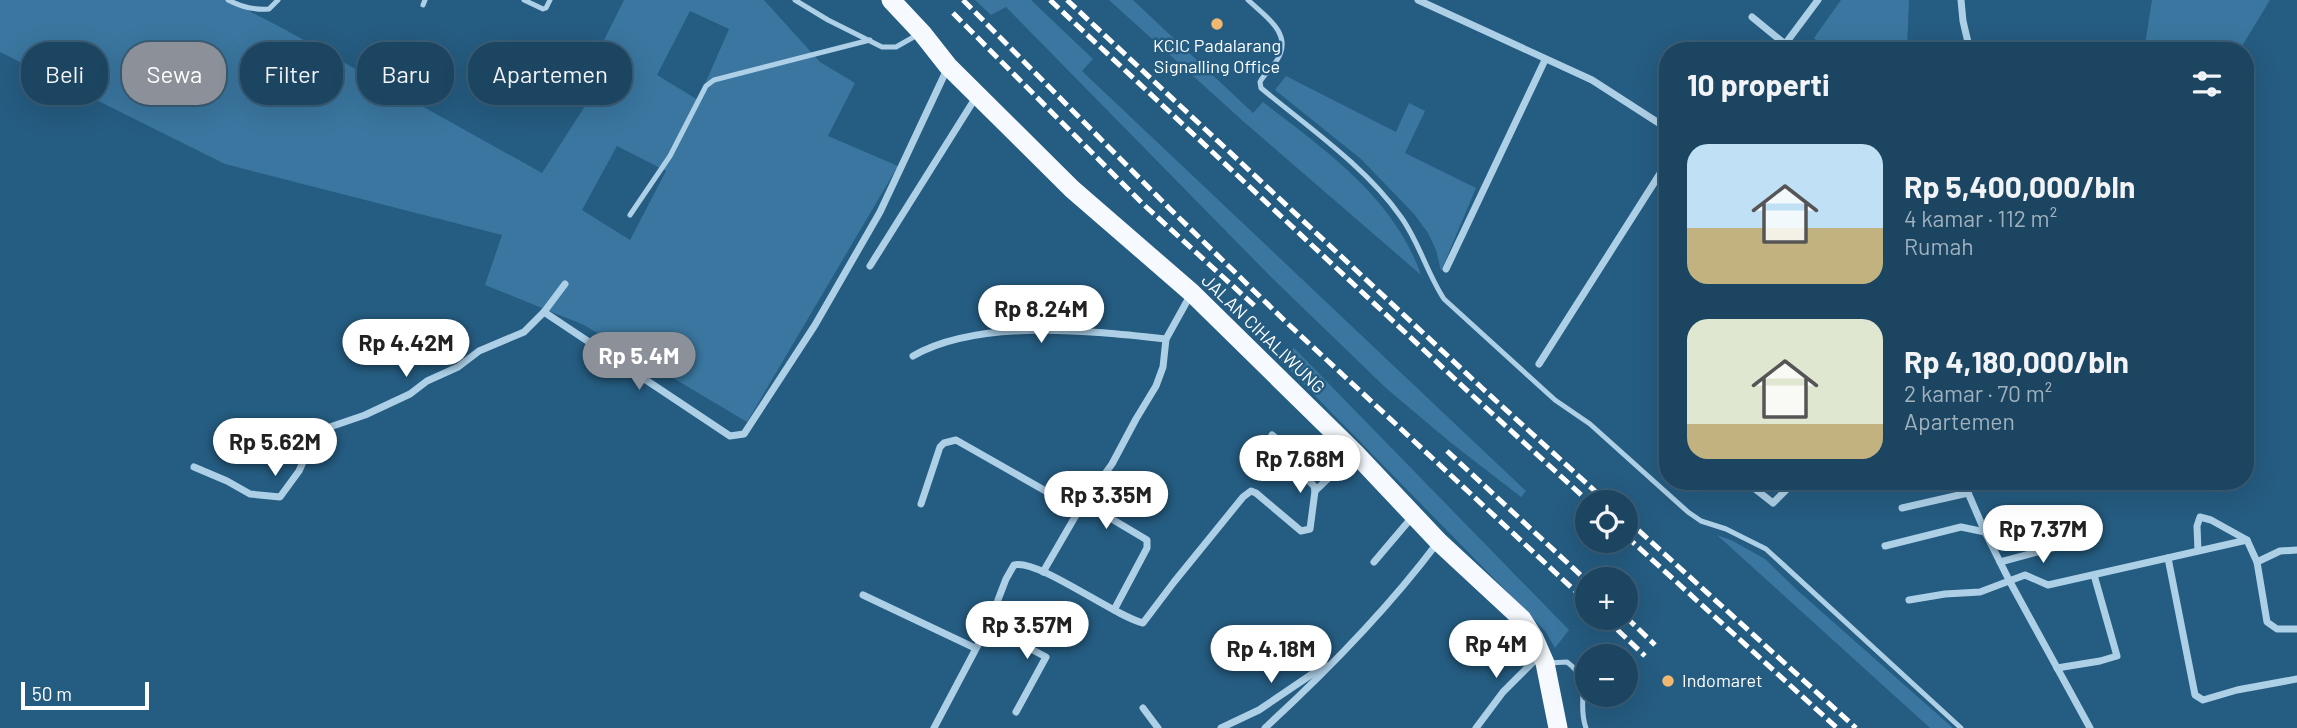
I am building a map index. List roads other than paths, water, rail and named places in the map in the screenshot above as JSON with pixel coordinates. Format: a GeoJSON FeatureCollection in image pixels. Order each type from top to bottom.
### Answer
{"type":"FeatureCollection","features":[{"type":"Feature","properties":{"kind":"highway","name":"JALAN CIHALIWUNG"},"geometry":{"type":"LineString","coordinates":[[891,0],[948,66],[1072,189],[1192,293],[1355,453],[1438,542],[1522,619],[1543,658],[1558,728]]}},
{"type":"Feature","properties":{"kind":"street"},"geometry":{"type":"LineString","coordinates":[[1418,0],[1592,80],[1659,123]]}},
{"type":"Feature","properties":{"kind":"street"},"geometry":{"type":"LineString","coordinates":[[1787,42],[1818,0]]}},
{"type":"Feature","properties":{"kind":"street"},"geometry":{"type":"LineString","coordinates":[[1961,0],[1968,42]]}},
{"type":"Feature","properties":{"kind":"street"},"geometry":{"type":"LineString","coordinates":[[1752,17],[1778,42]]}},
{"type":"Feature","properties":{"kind":"street"},"geometry":{"type":"LineString","coordinates":[[1446,268],[1545,60]]}},
{"type":"Feature","properties":{"kind":"street"},"geometry":{"type":"LineString","coordinates":[[544,312],[730,436],[744,434],[815,325],[880,212],[948,66]]}},
{"type":"Feature","properties":{"kind":"street"},"geometry":{"type":"LineString","coordinates":[[870,266],[978,93]]}},
{"type":"Feature","properties":{"kind":"street"},"geometry":{"type":"LineString","coordinates":[[1539,363],[1659,174]]}},
{"type":"Feature","properties":{"kind":"street"},"geometry":{"type":"LineString","coordinates":[[194,467],[228,481],[250,494],[280,496],[299,471],[312,442],[324,429],[365,415],[410,394],[427,381],[458,367],[480,351],[524,332],[544,312],[565,284]]}},
{"type":"Feature","properties":{"kind":"street"},"geometry":{"type":"LineString","coordinates":[[1043,572],[1079,510],[1112,464],[1156,387],[1163,367],[1166,339],[1192,293]]}},
{"type":"Feature","properties":{"kind":"street"},"geometry":{"type":"LineString","coordinates":[[913,356],[931,346],[987,334],[1031,331],[1098,332],[1166,339]]}},
{"type":"Feature","properties":{"kind":"street"},"geometry":{"type":"LineString","coordinates":[[934,728],[988,626],[1014,565],[1021,563],[1043,572],[1143,623],[1243,497],[1251,491],[1260,495],[1303,531],[1310,529],[1314,486],[1296,468],[1284,445],[1272,435]]}},
{"type":"Feature","properties":{"kind":"street"},"geometry":{"type":"LineString","coordinates":[[921,505],[941,445],[956,440],[1079,510]]}},
{"type":"Feature","properties":{"kind":"street"},"geometry":{"type":"LineString","coordinates":[[1315,491],[1355,453]]}},
{"type":"Feature","properties":{"kind":"street"},"geometry":{"type":"LineString","coordinates":[[1756,490],[1773,503],[1785,490]]}},
{"type":"Feature","properties":{"kind":"street"},"geometry":{"type":"LineString","coordinates":[[1967,490],[2009,580],[2090,728]]}},
{"type":"Feature","properties":{"kind":"street"},"geometry":{"type":"LineString","coordinates":[[1902,508],[1968,494]]}},
{"type":"Feature","properties":{"kind":"street"},"geometry":{"type":"LineString","coordinates":[[1085,502],[1147,540],[1147,548],[1114,610]]}},
{"type":"Feature","properties":{"kind":"street"},"geometry":{"type":"LineString","coordinates":[[1374,562],[1413,516]]}},
{"type":"Feature","properties":{"kind":"street"},"geometry":{"type":"LineString","coordinates":[[2198,551],[2197,526],[2200,517],[2211,520],[2247,540],[2257,562],[2267,622],[2277,629],[2297,629]]}},
{"type":"Feature","properties":{"kind":"street"},"geometry":{"type":"LineString","coordinates":[[1885,547],[1961,527],[1985,532]]}},
{"type":"Feature","properties":{"kind":"street"},"geometry":{"type":"LineString","coordinates":[[1909,600],[1980,592],[2025,575],[2045,585],[2247,540]]}},
{"type":"Feature","properties":{"kind":"street"},"geometry":{"type":"LineString","coordinates":[[2000,562],[2079,541]]}},
{"type":"Feature","properties":{"kind":"street"},"geometry":{"type":"LineString","coordinates":[[1265,728],[1405,587],[1438,542]]}},
{"type":"Feature","properties":{"kind":"street"},"geometry":{"type":"LineString","coordinates":[[2257,562],[2280,551],[2297,550]]}},
{"type":"Feature","properties":{"kind":"street"},"geometry":{"type":"LineString","coordinates":[[2168,558],[2195,695],[2203,700],[2236,690],[2297,679]]}},
{"type":"Feature","properties":{"kind":"street"},"geometry":{"type":"LineString","coordinates":[[2056,668],[2117,656],[2094,575]]}},
{"type":"Feature","properties":{"kind":"street"},"geometry":{"type":"LineString","coordinates":[[863,595],[975,648]]}},
{"type":"Feature","properties":{"kind":"street"},"geometry":{"type":"LineString","coordinates":[[988,626],[1046,657],[1016,712]]}},
{"type":"Feature","properties":{"kind":"street"},"geometry":{"type":"LineString","coordinates":[[1476,728],[1503,692],[1543,658]]}},
{"type":"Feature","properties":{"kind":"street"},"geometry":{"type":"LineString","coordinates":[[1221,728],[1259,710],[1331,664]]}},
{"type":"Feature","properties":{"kind":"street"},"geometry":{"type":"LineString","coordinates":[[1143,708],[1158,728]]}},
{"type":"Feature","properties":{"kind":"lane"},"geometry":{"type":"LineString","coordinates":[[228,0],[255,10],[269,9],[278,0]]}},
{"type":"Feature","properties":{"kind":"lane"},"geometry":{"type":"LineString","coordinates":[[524,0],[543,9],[550,0]]}},
{"type":"Feature","properties":{"kind":"lane"},"geometry":{"type":"LineString","coordinates":[[795,0],[828,20],[889,48],[922,33]]}},
{"type":"Feature","properties":{"kind":"lane"},"geometry":{"type":"LineString","coordinates":[[1248,0],[1275,25],[1283,37],[1277,60],[1260,82],[1261,88],[1363,174],[1401,217],[1433,283],[1444,299],[1555,400],[1590,424],[1659,486]]}},
{"type":"Feature","properties":{"kind":"lane"},"geometry":{"type":"LineString","coordinates":[[630,215],[670,156],[706,86],[714,80],[870,40]]}},
{"type":"Feature","properties":{"kind":"lane"},"geometry":{"type":"LineString","coordinates":[[1664,490],[1701,521],[1726,529],[1766,549],[1962,728]]}},
{"type":"Feature","properties":{"kind":"lane"},"geometry":{"type":"LineString","coordinates":[[1543,658],[1567,663],[1578,672],[1583,681],[1582,716],[1586,728]]}},
{"type":"Feature","properties":{"kind":"railway"},"geometry":{"type":"LineString","coordinates":[[963,0],[1286,322],[1575,591]]}},
{"type":"Feature","properties":{"kind":"railway"},"geometry":{"type":"LineString","coordinates":[[1050,0],[1576,490]]}},
{"type":"Feature","properties":{"kind":"railway"},"geometry":{"type":"LineString","coordinates":[[1067,0],[1594,490]]}},
{"type":"Feature","properties":{"kind":"railway"},"geometry":{"type":"LineString","coordinates":[[953,13],[1143,204],[1257,308]]}},
{"type":"Feature","properties":{"kind":"railway"},"geometry":{"type":"LineString","coordinates":[[1447,451],[1575,570]]}},
{"type":"Feature","properties":{"kind":"railway"},"geometry":{"type":"LineString","coordinates":[[1638,530],[1856,728]]}},
{"type":"Feature","properties":{"kind":"railway"},"geometry":{"type":"LineString","coordinates":[[1638,547],[1837,728]]}},
{"type":"Feature","properties":{"kind":"railway"},"geometry":{"type":"LineString","coordinates":[[1638,629],[1655,645]]}},
{"type":"Feature","properties":{"kind":"railway"},"geometry":{"type":"LineString","coordinates":[[1618,630],[1645,656]]}},
{"type":"Feature","properties":{"kind":"place","name":"KCIC Padalarang Signalling Office"},"geometry":{"type":"Point","coordinates":[1217,24]}},
{"type":"Feature","properties":{"kind":"place","name":"Indomaret"},"geometry":{"type":"Point","coordinates":[1668,681]}}]}
